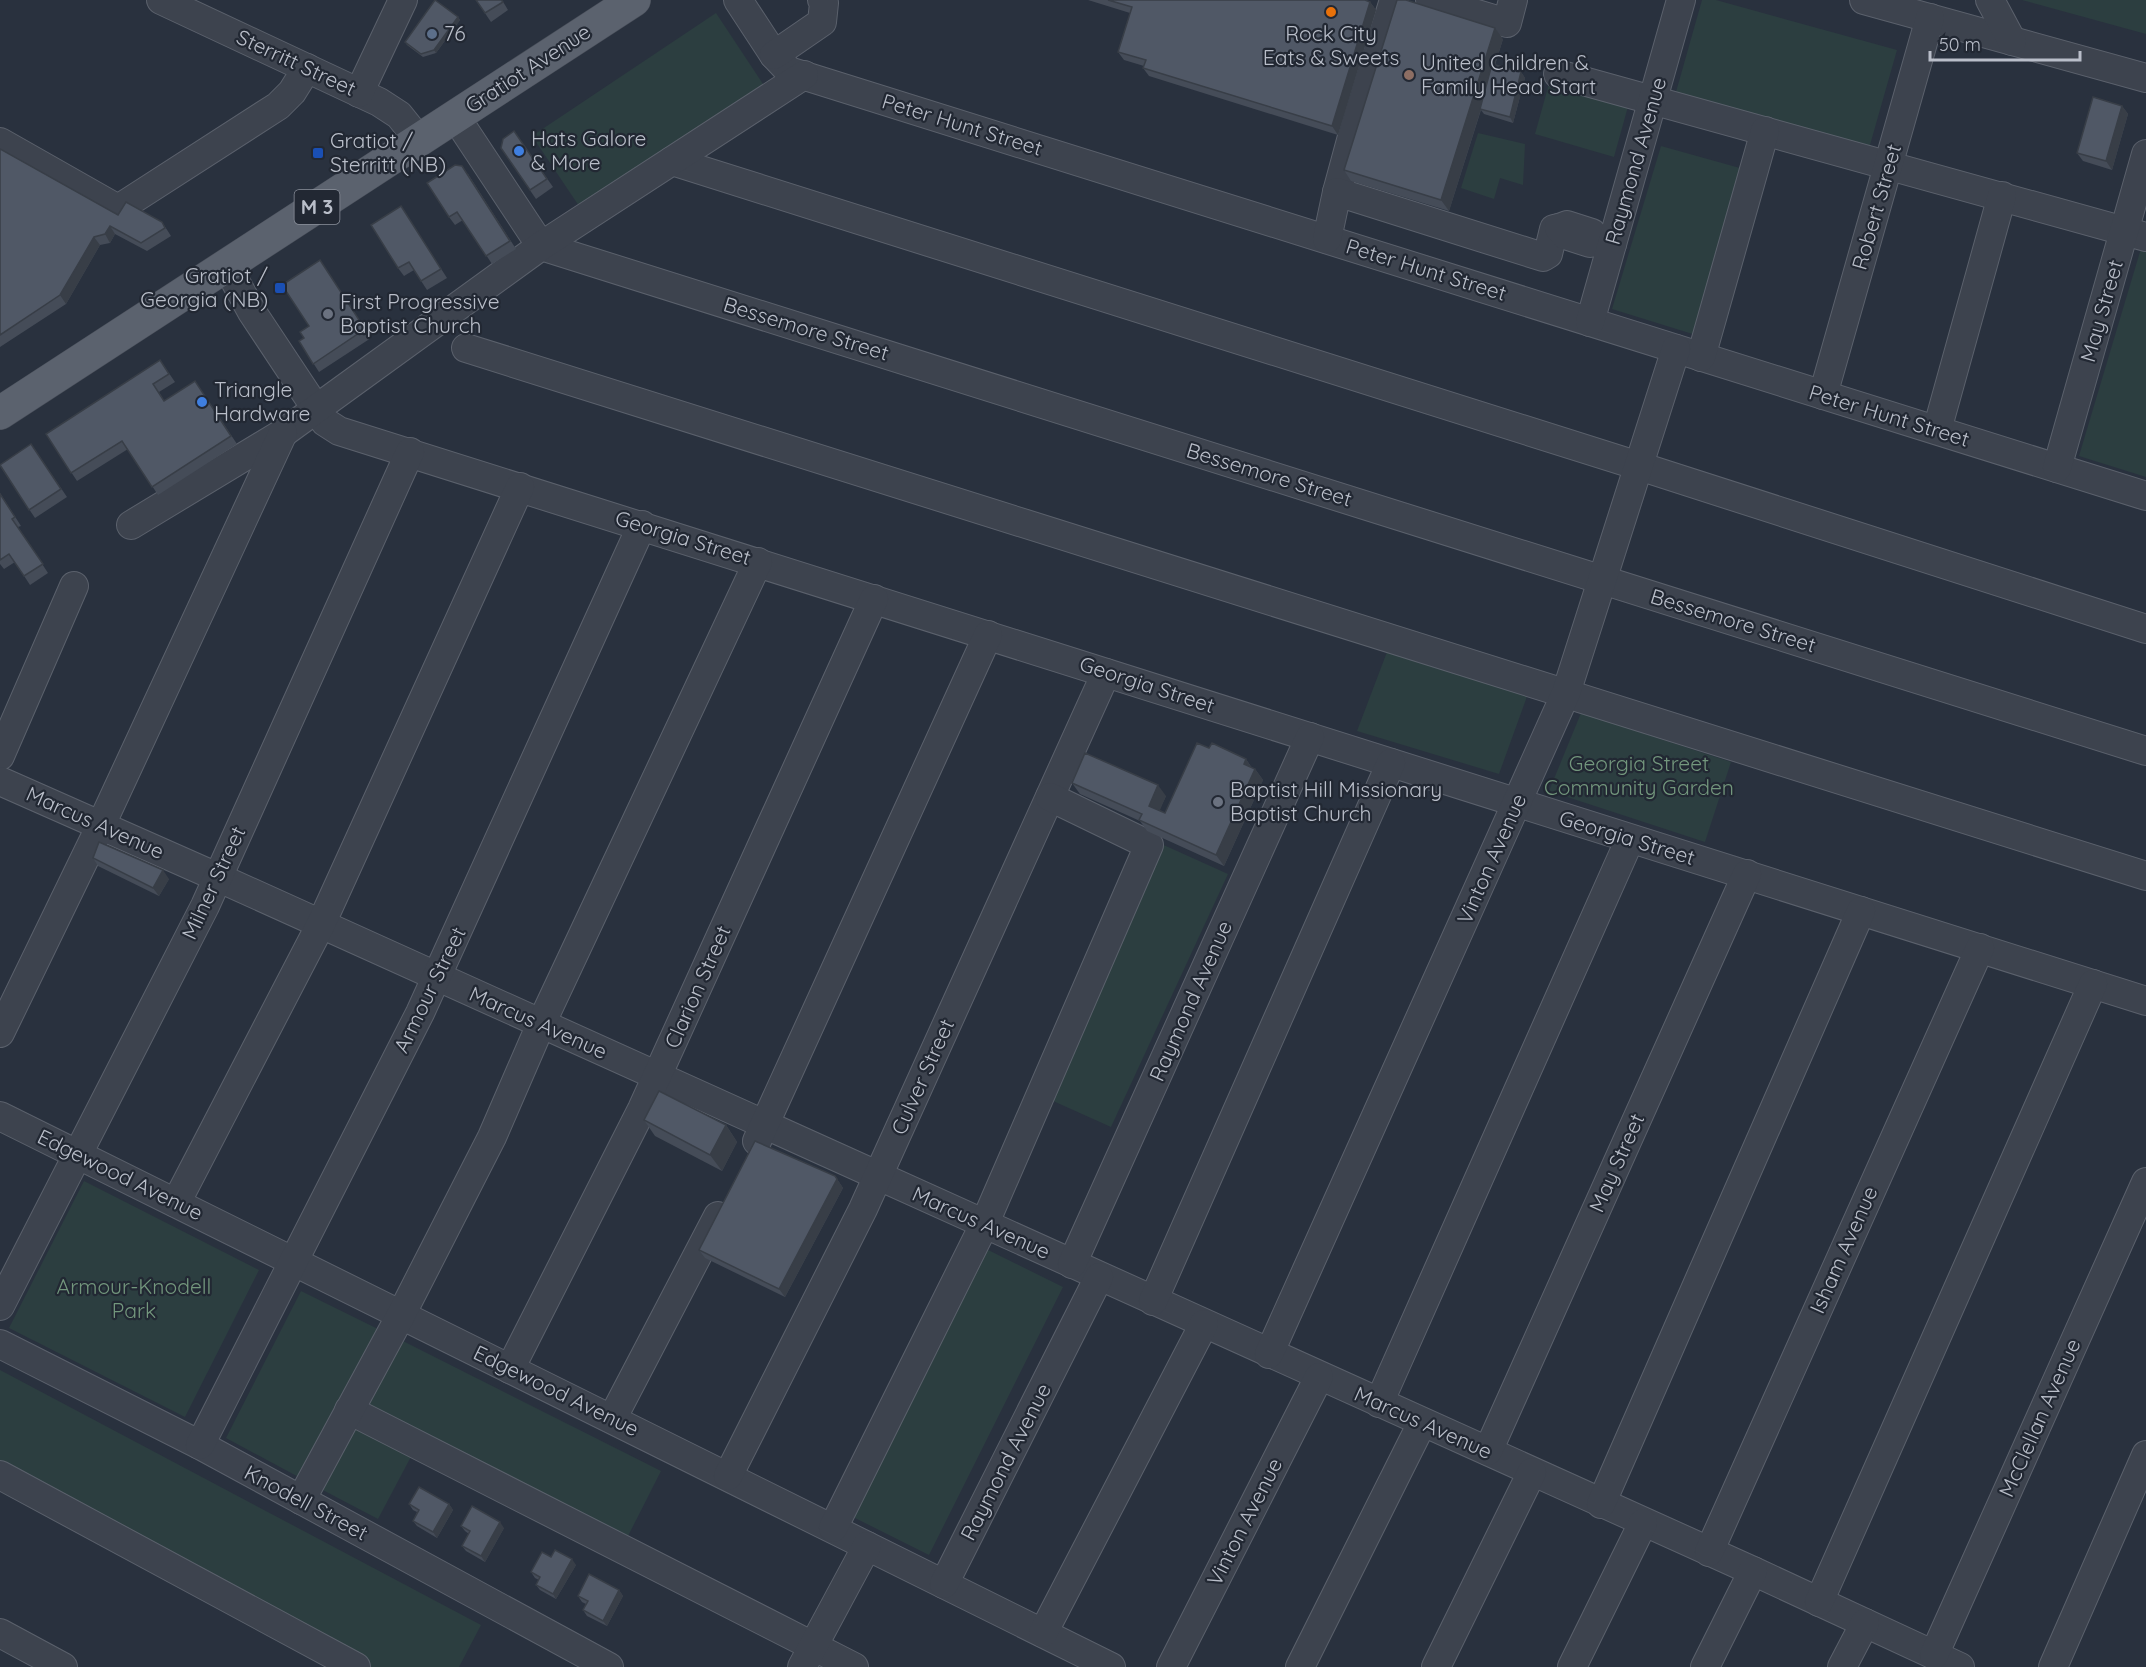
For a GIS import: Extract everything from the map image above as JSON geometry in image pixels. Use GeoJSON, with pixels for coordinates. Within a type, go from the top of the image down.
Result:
{"type":"FeatureCollection","features":[{"type":"Feature","properties":{"kind":"main road","name":"Gratiot Avenue"},"geometry":{"type":"LineString","coordinates":[[0,413],[634,0]]}},
{"type":"Feature","properties":{"kind":"street","name":"Sterritt Street"},"geometry":{"type":"LineString","coordinates":[[161,0],[360,93],[399,115],[419,140]]}},
{"type":"Feature","properties":{"kind":"street"},"geometry":{"type":"LineString","coordinates":[[360,93],[403,0]]}},
{"type":"Feature","properties":{"kind":"street","name":"Peter Hunt Street"},"geometry":{"type":"LineString","coordinates":[[738,0],[774,55],[789,71],[2146,496]]}},
{"type":"Feature","properties":{"kind":"street"},"geometry":{"type":"LineString","coordinates":[[774,55],[822,22],[824,3],[822,0]]}},
{"type":"Feature","properties":{"kind":"street"},"geometry":{"type":"LineString","coordinates":[[1327,239],[1356,122],[1394,0]]}},
{"type":"Feature","properties":{"kind":"street"},"geometry":{"type":"LineString","coordinates":[[1430,0],[1507,23],[1513,0]]}},
{"type":"Feature","properties":{"kind":"street","name":"Raymond Avenue"},"geometry":{"type":"LineString","coordinates":[[1590,322],[1604,241],[1653,100],[1681,0]]}},
{"type":"Feature","properties":{"kind":"street"},"geometry":{"type":"LineString","coordinates":[[1864,0],[2146,78]]}},
{"type":"Feature","properties":{"kind":"street"},"geometry":{"type":"LineString","coordinates":[[1990,0],[2012,41]]}},
{"type":"Feature","properties":{"kind":"street","name":"Robert Street"},"geometry":{"type":"LineString","coordinates":[[1823,395],[1930,18]]}},
{"type":"Feature","properties":{"kind":"street"},"geometry":{"type":"LineString","coordinates":[[0,142],[118,208],[278,106],[292,92],[307,68]]}},
{"type":"Feature","properties":{"kind":"street"},"geometry":{"type":"LineString","coordinates":[[1558,74],[2135,234]]}},
{"type":"Feature","properties":{"kind":"street"},"geometry":{"type":"LineString","coordinates":[[131,525],[283,433],[541,246],[804,75]]}},
{"type":"Feature","properties":{"kind":"street"},"geometry":{"type":"LineString","coordinates":[[455,116],[541,246]]}},
{"type":"Feature","properties":{"kind":"street","name":"Vinton Avenue"},"geometry":{"type":"LineString","coordinates":[[1269,1354],[1566,693],[1639,466],[1688,353],[1765,131]]}},
{"type":"Feature","properties":{"kind":"street","name":"May Street"},"geometry":{"type":"LineString","coordinates":[[2057,468],[2135,234],[2146,154]]}},
{"type":"Feature","properties":{"kind":"street"},"geometry":{"type":"LineString","coordinates":[[672,161],[1639,466],[2146,629]]}},
{"type":"Feature","properties":{"kind":"street"},"geometry":{"type":"LineString","coordinates":[[1337,192],[1543,256],[1548,254],[1554,230],[1567,225],[1592,233],[1604,241]]}},
{"type":"Feature","properties":{"kind":"street"},"geometry":{"type":"LineString","coordinates":[[1936,430],[2002,196]]}},
{"type":"Feature","properties":{"kind":"street","name":"Bessemore Street"},"geometry":{"type":"LineString","coordinates":[[541,246],[2146,751]]}},
{"type":"Feature","properties":{"kind":"street","name":"Georgia Street"},"geometry":{"type":"LineString","coordinates":[[227,266],[252,312],[316,410],[325,422],[339,431],[642,525],[1517,804],[2093,984],[2145,998]]}},
{"type":"Feature","properties":{"kind":"street"},"geometry":{"type":"LineString","coordinates":[[466,348],[2146,876]]}},
{"type":"Feature","properties":{"kind":"street"},"geometry":{"type":"LineString","coordinates":[[0,1033],[101,825],[283,433]]}},
{"type":"Feature","properties":{"kind":"street","name":"Milner Street"},"geometry":{"type":"LineString","coordinates":[[0,1306],[205,906],[410,452]]}},
{"type":"Feature","properties":{"kind":"street"},"geometry":{"type":"LineString","coordinates":[[176,1203],[321,924],[520,487]]}},
{"type":"Feature","properties":{"kind":"street","name":"Armour Street"},"geometry":{"type":"LineString","coordinates":[[200,1445],[437,977],[642,525]]}},
{"type":"Feature","properties":{"kind":"street"},"geometry":{"type":"LineString","coordinates":[[302,1500],[401,1315],[492,1137],[541,1024],[758,562]]}},
{"type":"Feature","properties":{"kind":"street"},"geometry":{"type":"LineString","coordinates":[[0,756],[74,586]]}},
{"type":"Feature","properties":{"kind":"street","name":"Clarion Street"},"geometry":{"type":"LineString","coordinates":[[510,1369],[657,1077],[874,599]]}},
{"type":"Feature","properties":{"kind":"street"},"geometry":{"type":"LineString","coordinates":[[612,1419],[765,1126],[988,635]]}},
{"type":"Feature","properties":{"kind":"street","name":"Culver Street"},"geometry":{"type":"LineString","coordinates":[[728,1476],[878,1176],[1106,673]]}},
{"type":"Feature","properties":{"kind":"street","name":"Raymond Avenue"},"geometry":{"type":"LineString","coordinates":[[1072,1264],[1310,737]]}},
{"type":"Feature","properties":{"kind":"street"},"geometry":{"type":"LineString","coordinates":[[1153,1301],[1391,763]]}},
{"type":"Feature","properties":{"kind":"street","name":"Marcus Avenue"},"geometry":{"type":"LineString","coordinates":[[0,781],[217,877],[1319,1377],[1488,1451],[1960,1667]]}},
{"type":"Feature","properties":{"kind":"street"},"geometry":{"type":"LineString","coordinates":[[833,1528],[984,1224],[1149,844],[1050,797]]}},
{"type":"Feature","properties":{"kind":"street"},"geometry":{"type":"LineString","coordinates":[[1379,1403],[1630,839]]}},
{"type":"Feature","properties":{"kind":"street","name":"May Street"},"geometry":{"type":"LineString","coordinates":[[1488,1451],[1747,874]]}},
{"type":"Feature","properties":{"kind":"street"},"geometry":{"type":"LineString","coordinates":[[1601,1504],[1861,912]]}},
{"type":"Feature","properties":{"kind":"street","name":"Isham Avenue"},"geometry":{"type":"LineString","coordinates":[[1709,1552],[1980,948]]}},
{"type":"Feature","properties":{"kind":"street"},"geometry":{"type":"LineString","coordinates":[[1819,1602],[2093,984]]}},
{"type":"Feature","properties":{"kind":"street","name":"Edgewood Avenue"},"geometry":{"type":"LineString","coordinates":[[0,1116],[1111,1667]]}},
{"type":"Feature","properties":{"kind":"street","name":"McClellan Avenue"},"geometry":{"type":"LineString","coordinates":[[1934,1655],[2146,1182]]}},
{"type":"Feature","properties":{"kind":"street","name":"Raymond Avenue"},"geometry":{"type":"LineString","coordinates":[[944,1584],[1099,1277]]}},
{"type":"Feature","properties":{"kind":"street"},"geometry":{"type":"LineString","coordinates":[[1043,1633],[1204,1324]]}},
{"type":"Feature","properties":{"kind":"street","name":"Knodell Street"},"geometry":{"type":"LineString","coordinates":[[0,1344],[200,1445],[609,1667]]}},
{"type":"Feature","properties":{"kind":"street","name":"Vinton Avenue"},"geometry":{"type":"LineString","coordinates":[[1172,1667],[1319,1377]]}},
{"type":"Feature","properties":{"kind":"street"},"geometry":{"type":"LineString","coordinates":[[349,1410],[807,1656],[854,1667]]}},
{"type":"Feature","properties":{"kind":"street"},"geometry":{"type":"LineString","coordinates":[[1300,1667],[1422,1423]]}},
{"type":"Feature","properties":{"kind":"street"},"geometry":{"type":"LineString","coordinates":[[2053,1667],[2146,1455]]}},
{"type":"Feature","properties":{"kind":"street"},"geometry":{"type":"LineString","coordinates":[[1436,1667],[1532,1472]]}},
{"type":"Feature","properties":{"kind":"street"},"geometry":{"type":"LineString","coordinates":[[0,1475],[356,1667]]}},
{"type":"Feature","properties":{"kind":"street"},"geometry":{"type":"LineString","coordinates":[[1572,1667],[1643,1523]]}},
{"type":"Feature","properties":{"kind":"street"},"geometry":{"type":"LineString","coordinates":[[807,1656],[867,1546]]}},
{"type":"Feature","properties":{"kind":"street"},"geometry":{"type":"LineString","coordinates":[[1705,1667],[1753,1571]]}},
{"type":"Feature","properties":{"kind":"street"},"geometry":{"type":"LineString","coordinates":[[1842,1667],[1865,1623]]}},
{"type":"Feature","properties":{"kind":"street"},"geometry":{"type":"LineString","coordinates":[[0,1633],[63,1667]]}},
{"type":"Feature","properties":{"kind":"green space"},"geometry":{"type":"Polygon","coordinates":[[[1702,0],[1716,0],[1897,50],[1868,152],[1674,99],[1702,0]]]}},
{"type":"Feature","properties":{"kind":"green space"},"geometry":{"type":"Polygon","coordinates":[[[2022,0],[2146,0],[2146,34],[2022,0]]]}},
{"type":"Feature","properties":{"kind":"green space"},"geometry":{"type":"Polygon","coordinates":[[[716,13],[763,84],[579,206],[532,136],[716,13]]]}},
{"type":"Feature","properties":{"kind":"green space"},"geometry":{"type":"Polygon","coordinates":[[[1550,80],[1629,103],[1614,157],[1535,134],[1550,80]]]}},
{"type":"Feature","properties":{"kind":"green space"},"geometry":{"type":"Polygon","coordinates":[[[1478,133],[1525,144],[1523,185],[1500,178],[1494,199],[1461,188],[1478,133]]]}},
{"type":"Feature","properties":{"kind":"green space"},"geometry":{"type":"Polygon","coordinates":[[[1661,146],[1747,170],[1699,336],[1612,309],[1661,146]]]}},
{"type":"Feature","properties":{"kind":"green space"},"geometry":{"type":"Polygon","coordinates":[[[2142,245],[2146,246],[2146,477],[2079,456],[2142,245]]]}},
{"type":"Feature","properties":{"kind":"green space","name":"Georgia Street Community Garden"},"geometry":{"type":"Polygon","coordinates":[[[1390,644],[1529,691],[1499,774],[1357,731],[1390,644]]]}},
{"type":"Feature","properties":{"kind":"green space","name":"Georgia Street Community Garden"},"geometry":{"type":"Polygon","coordinates":[[[1581,713],[1731,762],[1705,842],[1549,791],[1581,713]]]}},
{"type":"Feature","properties":{"kind":"green space"},"geometry":{"type":"Polygon","coordinates":[[[1157,842],[1228,874],[1111,1127],[1042,1096],[1157,842]]]}},
{"type":"Feature","properties":{"kind":"green space","name":"Armour-Knodell Park"},"geometry":{"type":"Polygon","coordinates":[[[84,1181],[259,1270],[185,1417],[9,1328],[84,1181]]]}},
{"type":"Feature","properties":{"kind":"green space"},"geometry":{"type":"Polygon","coordinates":[[[980,1246],[1063,1287],[929,1555],[847,1514],[980,1246]]]}},
{"type":"Feature","properties":{"kind":"green space"},"geometry":{"type":"Polygon","coordinates":[[[301,1291],[382,1331],[306,1481],[226,1438],[301,1291]]]}},
{"type":"Feature","properties":{"kind":"green space"},"geometry":{"type":"Polygon","coordinates":[[[395,1337],[661,1471],[625,1542],[360,1408],[395,1337]]]}},
{"type":"Feature","properties":{"kind":"green space"},"geometry":{"type":"Polygon","coordinates":[[[0,1370],[481,1625],[459,1667],[369,1667],[0,1467],[0,1370]]]}},
{"type":"Feature","properties":{"kind":"green space"},"geometry":{"type":"Polygon","coordinates":[[[353,1419],[414,1451],[378,1519],[317,1487],[353,1419]]]}},
{"type":"Feature","properties":{"kind":"building"},"geometry":{"type":"Polygon","coordinates":[[[435,0],[458,17],[434,50],[421,54],[405,42],[435,0]]]}},
{"type":"Feature","properties":{"kind":"building"},"geometry":{"type":"Polygon","coordinates":[[[476,0],[501,0],[503,2],[485,13],[476,0]]]}},
{"type":"Feature","properties":{"kind":"building"},"geometry":{"type":"Polygon","coordinates":[[[1108,0],[1365,0],[1370,2],[1332,126],[1143,68],[1146,60],[1118,52],[1132,7],[1108,0]]]}},
{"type":"Feature","properties":{"kind":"building"},"geometry":{"type":"Polygon","coordinates":[[[1397,0],[1406,0],[1495,28],[1441,200],[1344,170],[1397,0]]]}},
{"type":"Feature","properties":{"kind":"building"},"geometry":{"type":"Polygon","coordinates":[[[1492,64],[1521,72],[1510,117],[1480,109],[1492,64]]]}},
{"type":"Feature","properties":{"kind":"building"},"geometry":{"type":"Polygon","coordinates":[[[2093,97],[2122,106],[2106,161],[2077,153],[2093,97]]]}},
{"type":"Feature","properties":{"kind":"building"},"geometry":{"type":"Polygon","coordinates":[[[514,131],[547,179],[530,190],[501,148],[503,139],[514,131]]]}},
{"type":"Feature","properties":{"kind":"building"},"geometry":{"type":"Polygon","coordinates":[[[0,149],[118,215],[126,202],[162,222],[165,228],[141,243],[110,226],[105,234],[94,237],[60,295],[0,335],[0,149]]]}},
{"type":"Feature","properties":{"kind":"building"},"geometry":{"type":"Polygon","coordinates":[[[455,165],[462,166],[510,241],[486,256],[457,212],[449,217],[427,183],[455,165]]]}},
{"type":"Feature","properties":{"kind":"building"},"geometry":{"type":"Polygon","coordinates":[[[401,206],[441,269],[421,281],[409,262],[398,268],[371,225],[401,206]]]}},
{"type":"Feature","properties":{"kind":"building","name":"First Progressive Baptist Church"},"geometry":{"type":"Polygon","coordinates":[[[320,260],[365,329],[313,364],[299,341],[304,338],[300,332],[309,326],[282,285],[320,260]]]}},
{"type":"Feature","properties":{"kind":"building"},"geometry":{"type":"Polygon","coordinates":[[[160,360],[169,374],[153,384],[164,401],[195,381],[231,436],[152,487],[122,441],[71,473],[46,434],[160,360]]]}},
{"type":"Feature","properties":{"kind":"building"},"geometry":{"type":"Polygon","coordinates":[[[31,444],[61,489],[29,510],[0,465],[31,444]]]}},
{"type":"Feature","properties":{"kind":"building"},"geometry":{"type":"Polygon","coordinates":[[[0,494],[15,517],[12,519],[43,564],[24,576],[9,554],[0,560],[0,494]]]}},
{"type":"Feature","properties":{"kind":"building"},"geometry":{"type":"Polygon","coordinates":[[[1197,743],[1209,748],[1212,743],[1246,759],[1244,764],[1255,769],[1216,855],[1139,820],[1142,814],[1072,783],[1085,753],[1158,785],[1149,806],[1165,813],[1197,743]]]}},
{"type":"Feature","properties":{"kind":"building"},"geometry":{"type":"Polygon","coordinates":[[[99,842],[163,870],[153,888],[93,858],[99,842]]]}},
{"type":"Feature","properties":{"kind":"building"},"geometry":{"type":"Polygon","coordinates":[[[659,1091],[726,1125],[710,1155],[644,1120],[659,1091]]]}},
{"type":"Feature","properties":{"kind":"building"},"geometry":{"type":"Polygon","coordinates":[[[755,1141],[835,1176],[837,1179],[779,1289],[699,1250],[755,1141]]]}},
{"type":"Feature","properties":{"kind":"building"},"geometry":{"type":"Polygon","coordinates":[[[419,1487],[449,1504],[433,1532],[413,1521],[419,1510],[409,1504],[419,1487]]]}},
{"type":"Feature","properties":{"kind":"building"},"geometry":{"type":"Polygon","coordinates":[[[472,1506],[500,1522],[481,1556],[462,1546],[470,1531],[461,1526],[472,1506]]]}},
{"type":"Feature","properties":{"kind":"building"},"geometry":{"type":"Polygon","coordinates":[[[555,1550],[572,1559],[553,1594],[536,1585],[540,1577],[531,1572],[542,1552],[551,1557],[555,1550]]]}},
{"type":"Feature","properties":{"kind":"building"},"geometry":{"type":"Polygon","coordinates":[[[589,1574],[619,1590],[603,1621],[583,1610],[588,1601],[578,1596],[589,1574]]]}},
{"type":"Feature","properties":{"kind":"place","name":"Rock City Eats & Sweets"},"geometry":{"type":"Point","coordinates":[1331,12]}},
{"type":"Feature","properties":{"kind":"place","name":"76"},"geometry":{"type":"Point","coordinates":[432,34]}},
{"type":"Feature","properties":{"kind":"place","name":"United Children & Family Head Start"},"geometry":{"type":"Point","coordinates":[1409,75]}},
{"type":"Feature","properties":{"kind":"place","name":"Hats Galore & More"},"geometry":{"type":"Point","coordinates":[519,151]}},
{"type":"Feature","properties":{"kind":"place","name":"Gratiot / Sterritt (NB)"},"geometry":{"type":"Point","coordinates":[318,153]}},
{"type":"Feature","properties":{"kind":"place","name":"Gratiot / Georgia (NB)"},"geometry":{"type":"Point","coordinates":[280,288]}},
{"type":"Feature","properties":{"kind":"place","name":"First Progressive Baptist Church"},"geometry":{"type":"Point","coordinates":[328,314]}},
{"type":"Feature","properties":{"kind":"place","name":"Triangle Hardware"},"geometry":{"type":"Point","coordinates":[202,402]}},
{"type":"Feature","properties":{"kind":"place","name":"Baptist Hill Missionary Baptist Church"},"geometry":{"type":"Point","coordinates":[1218,802]}}]}
